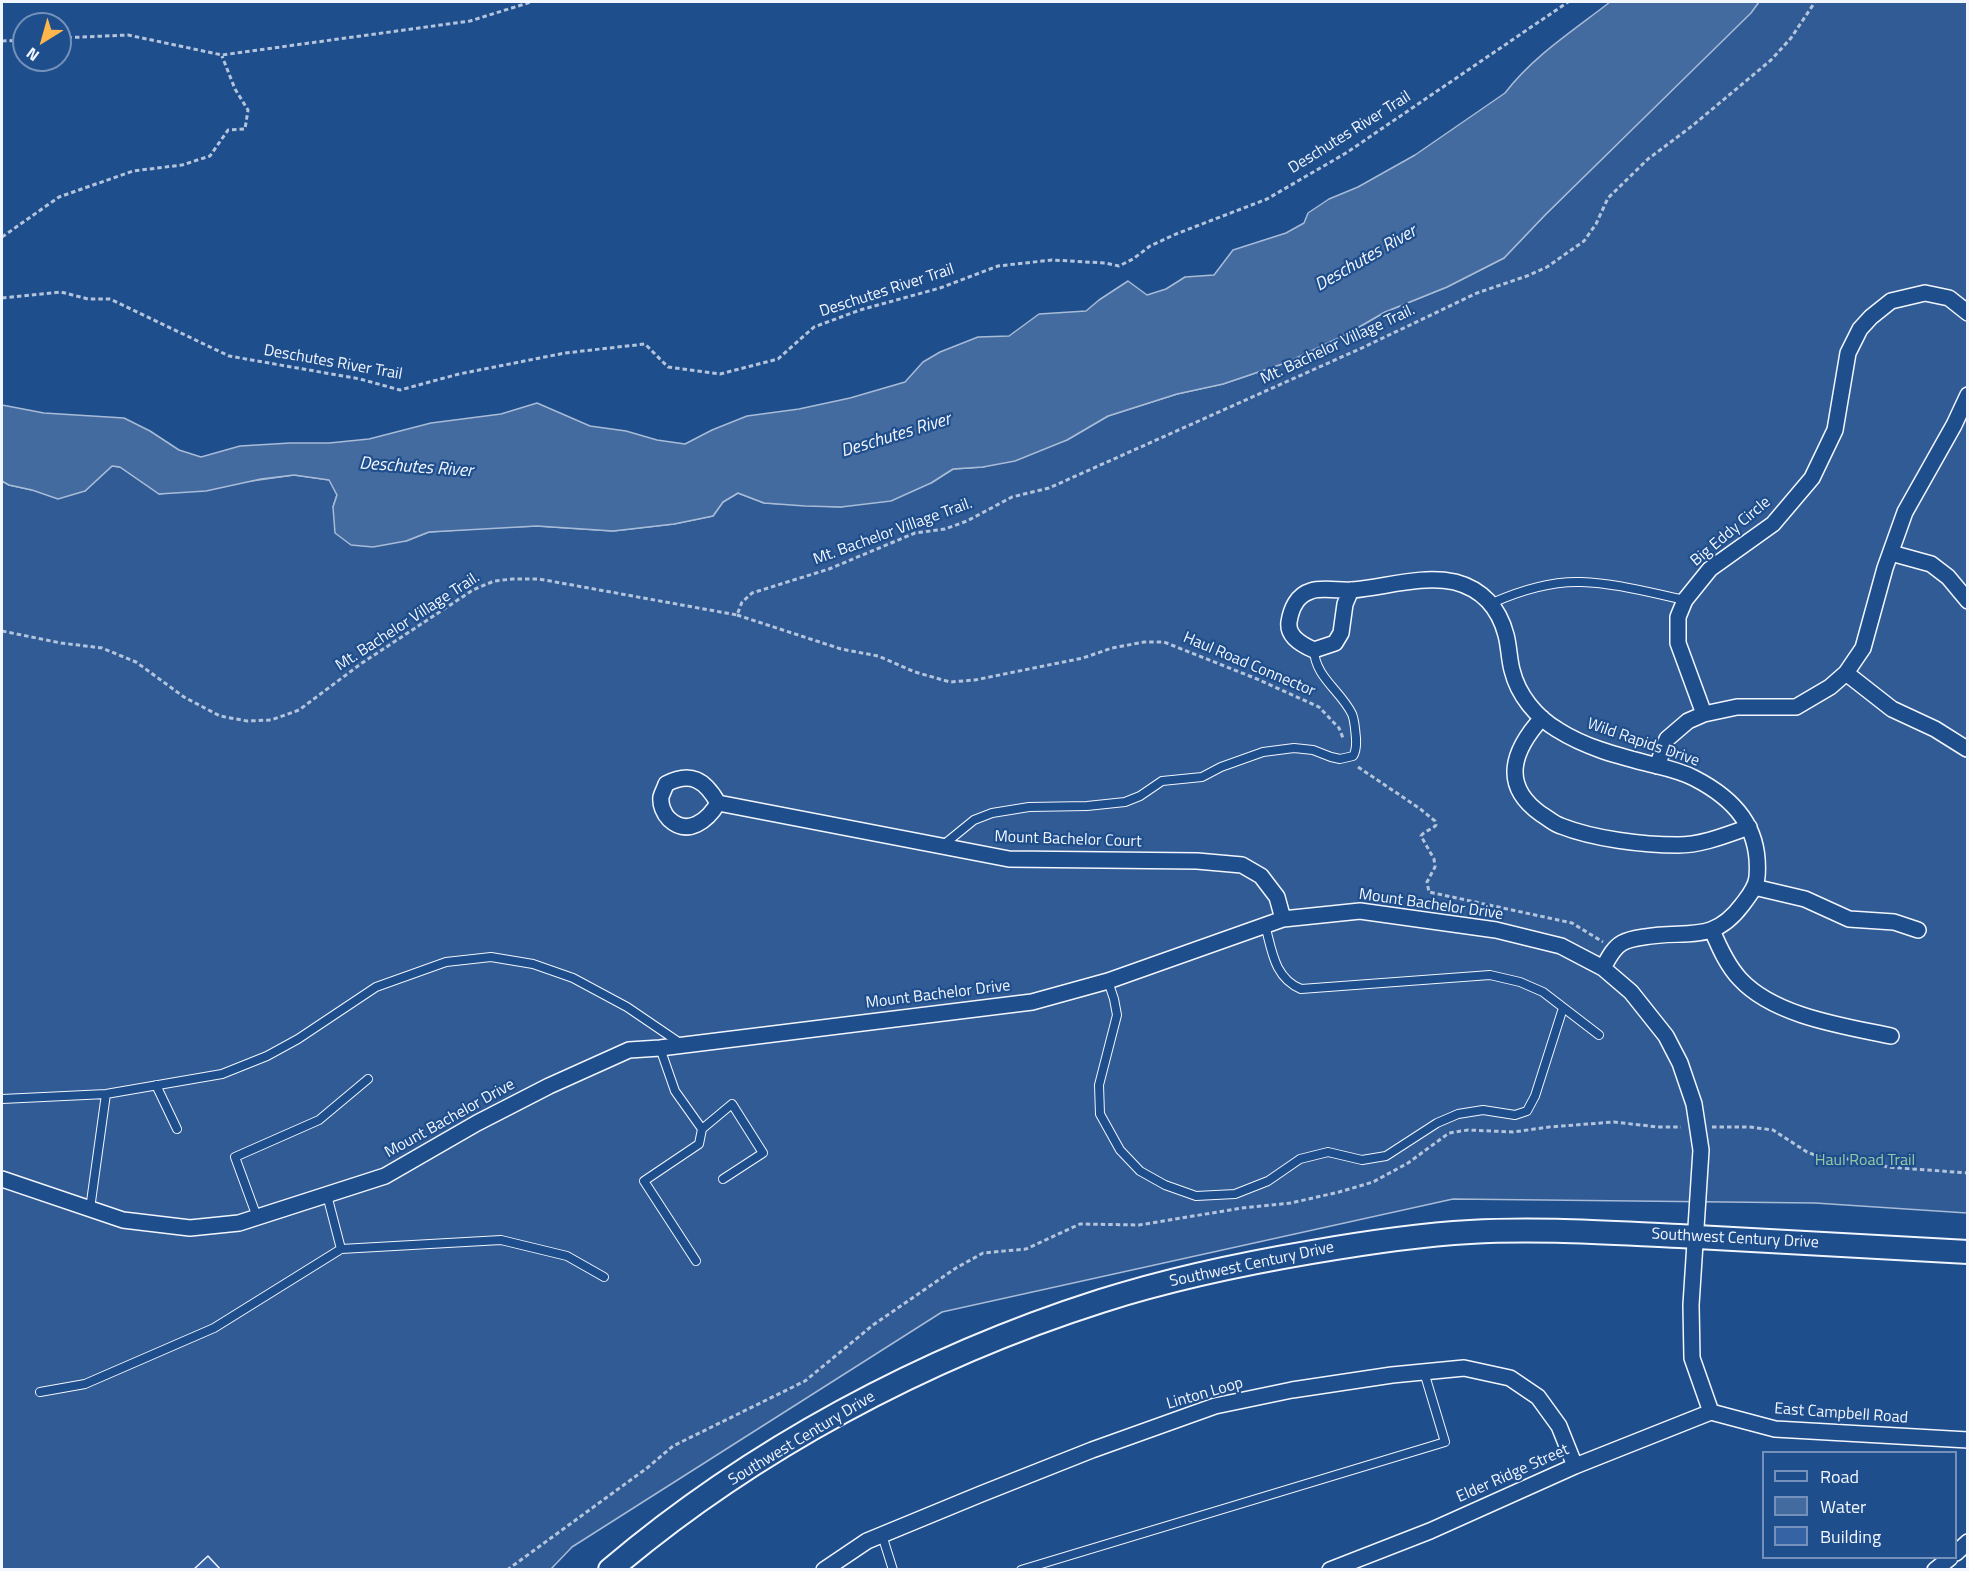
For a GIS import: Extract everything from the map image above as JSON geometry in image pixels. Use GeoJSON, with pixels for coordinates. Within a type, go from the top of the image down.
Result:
{"type":"FeatureCollection","features":[{"type":"Feature","properties":{"kind":"main road","name":"Southwest Century Drive"},"geometry":{"type":"LineString","coordinates":[[610,1569],[682,1512],[756,1463],[832,1418],[922,1370],[1102,1300],[1263,1260],[1366,1243],[1470,1232],[1586,1232],[1968,1252]]}},
{"type":"Feature","properties":{"kind":"street","name":"Big Eddy Circle"},"geometry":{"type":"LineString","coordinates":[[1704,714],[1678,643],[1678,617],[1685,600],[1710,569],[1773,524],[1812,478],[1835,430],[1848,353],[1860,330],[1870,317],[1891,302],[1925,293],[1949,298],[1968,313]]}},
{"type":"Feature","properties":{"kind":"street"},"geometry":{"type":"LineString","coordinates":[[1657,766],[1668,739],[1688,722],[1704,714],[1737,707],[1796,707],[1830,687],[1846,673],[1863,648],[1905,512],[1961,427],[1968,395]]}},
{"type":"Feature","properties":{"kind":"street"},"geometry":{"type":"LineString","coordinates":[[1891,553],[1931,564],[1948,577],[1968,601]]}},
{"type":"Feature","properties":{"kind":"street"},"geometry":{"type":"LineString","coordinates":[[1351,590],[1345,604],[1341,633],[1335,643],[1314,650],[1302,646],[1293,638],[1288,627],[1290,615],[1296,601],[1311,591],[1351,590],[1423,580],[1454,582],[1472,589],[1492,603]]}},
{"type":"Feature","properties":{"kind":"street","name":"Wild Rapids Drive"},"geometry":{"type":"LineString","coordinates":[[1492,603],[1506,634],[1512,672],[1523,698],[1556,729],[1585,744],[1615,755],[1693,777],[1742,814],[1753,836],[1757,879],[1754,887]]}},
{"type":"Feature","properties":{"kind":"street"},"geometry":{"type":"LineString","coordinates":[[1846,673],[1892,710],[1935,729],[1967,749]]}},
{"type":"Feature","properties":{"kind":"street"},"geometry":{"type":"LineString","coordinates":[[1542,718],[1518,749],[1515,773],[1518,790],[1529,805],[1558,826],[1598,838],[1679,845],[1715,839],[1749,827]]}},
{"type":"Feature","properties":{"kind":"street","name":"Mount Bachelor Court"},"geometry":{"type":"LineString","coordinates":[[718,803],[1009,859],[1197,861],[1242,865],[1262,876],[1277,897],[1283,919]]}},
{"type":"Feature","properties":{"kind":"street"},"geometry":{"type":"LineString","coordinates":[[1604,968],[1613,951],[1621,943],[1631,939],[1694,934],[1724,925],[1739,909],[1754,887],[1805,899],[1849,919],[1894,922],[1918,930]]}},
{"type":"Feature","properties":{"kind":"street","name":"Mount Bachelor Drive"},"geometry":{"type":"LineString","coordinates":[[2,1179],[123,1220],[190,1228],[239,1223],[385,1176],[477,1123],[549,1086],[629,1050],[1032,1002],[1108,981],[1283,919],[1360,911],[1496,930],[1561,946],[1604,968],[1631,992],[1666,1036],[1680,1063],[1694,1104],[1701,1150],[1695,1237]]}},
{"type":"Feature","properties":{"kind":"street"},"geometry":{"type":"LineString","coordinates":[[1712,930],[1722,953],[1740,979],[1766,999],[1797,1014],[1840,1026],[1891,1036]]}},
{"type":"Feature","properties":{"kind":"street"},"geometry":{"type":"LineString","coordinates":[[1695,1237],[1691,1305],[1692,1359],[1711,1412]]}},
{"type":"Feature","properties":{"kind":"street","name":"Linton Loop"},"geometry":{"type":"LineString","coordinates":[[824,1569],[867,1541],[1092,1450],[1215,1406],[1292,1390],[1464,1368],[1510,1378],[1538,1397],[1559,1426],[1575,1466]]}},
{"type":"Feature","properties":{"kind":"street","name":"East Campbell Road"},"geometry":{"type":"LineString","coordinates":[[1711,1412],[1775,1429],[1968,1440]]}},
{"type":"Feature","properties":{"kind":"street","name":"Elder Ridge Street"},"geometry":{"type":"LineString","coordinates":[[1330,1569],[1430,1532],[1575,1466],[1711,1412]]}},
{"type":"Feature","properties":{"kind":"street"},"geometry":{"type":"LineString","coordinates":[[1935,1569],[1948,1559]]}},
{"type":"Feature","properties":{"kind":"lane"},"geometry":{"type":"LineString","coordinates":[[1492,603],[1520,591],[1580,582],[1685,600]]}},
{"type":"Feature","properties":{"kind":"lane"},"geometry":{"type":"LineString","coordinates":[[941,847],[974,820],[992,813],[1029,807],[1087,806],[1125,802],[1140,796],[1162,781],[1202,777],[1221,767],[1263,752],[1294,748],[1313,750],[1331,757],[1349,758],[1356,753],[1352,715],[1319,671],[1314,661],[1314,650]]}},
{"type":"Feature","properties":{"kind":"lane"},"geometry":{"type":"LineString","coordinates":[[1265,925],[1275,964],[1282,977],[1290,985],[1301,989],[1490,975],[1520,982],[1543,992],[1599,1035]]}},
{"type":"Feature","properties":{"kind":"lane"},"geometry":{"type":"LineString","coordinates":[[2,1099],[106,1094],[222,1074],[288,1045],[376,987],[446,962],[491,957],[533,964],[573,978],[627,1007],[681,1044]]}},
{"type":"Feature","properties":{"kind":"lane"},"geometry":{"type":"LineString","coordinates":[[1108,981],[1116,1015],[1099,1085],[1100,1114],[1120,1150],[1140,1171],[1165,1185],[1196,1196],[1235,1194],[1268,1181],[1300,1159],[1328,1152],[1362,1160],[1386,1156],[1437,1123],[1458,1114],[1483,1110],[1515,1115],[1527,1111],[1535,1095],[1563,1008]]}},
{"type":"Feature","properties":{"kind":"lane"},"geometry":{"type":"LineString","coordinates":[[660,1048],[675,1091],[702,1129]]}},
{"type":"Feature","properties":{"kind":"lane"},"geometry":{"type":"LineString","coordinates":[[257,1217],[235,1157],[319,1120],[368,1079]]}},
{"type":"Feature","properties":{"kind":"lane"},"geometry":{"type":"LineString","coordinates":[[156,1085],[177,1129]]}},
{"type":"Feature","properties":{"kind":"lane"},"geometry":{"type":"LineString","coordinates":[[90,1209],[106,1094]]}},
{"type":"Feature","properties":{"kind":"lane"},"geometry":{"type":"LineString","coordinates":[[696,1261],[644,1181],[699,1144],[702,1129],[732,1104],[763,1153],[723,1179]]}},
{"type":"Feature","properties":{"kind":"lane"},"geometry":{"type":"LineString","coordinates":[[327,1195],[342,1249]]}},
{"type":"Feature","properties":{"kind":"lane"},"geometry":{"type":"LineString","coordinates":[[40,1392],[85,1384],[214,1328],[342,1249],[501,1240],[567,1256],[604,1276]]}},
{"type":"Feature","properties":{"kind":"lane"},"geometry":{"type":"LineString","coordinates":[[1021,1569],[1445,1442],[1424,1372]]}},
{"type":"Feature","properties":{"kind":"lane"},"geometry":{"type":"LineString","coordinates":[[882,1535],[893,1569]]}},
{"type":"Feature","properties":{"kind":"path"},"geometry":{"type":"LineString","coordinates":[[72,37],[128,35],[222,55],[470,21],[531,2]]}},
{"type":"Feature","properties":{"kind":"path","name":"Deschutes River Trail"},"geometry":{"type":"LineString","coordinates":[[2,298],[61,292],[88,298],[110,299],[228,356],[360,379],[400,390],[459,374],[565,353],[645,344],[668,367],[720,374],[778,358],[814,327],[860,310],[940,288],[998,266],[1052,260],[1119,266],[1150,246],[1176,234],[1267,199],[1346,153],[1568,2]]}},
{"type":"Feature","properties":{"kind":"path","name":"Mt. Bachelor Village Trail."},"geometry":{"type":"LineString","coordinates":[[2,631],[61,643],[102,648],[136,662],[200,707],[220,716],[247,721],[271,720],[299,710],[362,663],[473,590],[494,581],[539,579],[737,615],[742,602],[752,593],[829,569],[915,533],[945,529],[967,521],[1012,497],[1049,488],[1353,352],[1477,293],[1547,267],[1584,241],[1596,224],[1608,198],[1648,159],[1692,126],[1771,60],[1791,38],[1815,2]]}},
{"type":"Feature","properties":{"kind":"path"},"geometry":{"type":"LineString","coordinates":[[2,237],[59,197],[133,171],[182,165],[210,156],[228,130],[245,129],[248,111],[235,89],[222,55]]}},
{"type":"Feature","properties":{"kind":"path","name":"Haul Road Connector"},"geometry":{"type":"LineString","coordinates":[[737,615],[841,650],[878,656],[915,672],[950,682],[975,680],[1083,658],[1112,648],[1143,642],[1164,642],[1257,679],[1319,708],[1339,728],[1349,758]]}},
{"type":"Feature","properties":{"kind":"path"},"geometry":{"type":"LineString","coordinates":[[1349,758],[1363,771],[1435,821],[1436,825],[1421,836],[1434,859],[1435,867],[1427,882],[1429,892],[1572,923],[1613,951]]}},
{"type":"Feature","properties":{"kind":"shaded area"},"geometry":{"type":"Polygon","coordinates":[[[1759,2],[1967,2],[1967,1213],[1815,1203],[1453,1199],[942,1312],[572,1547],[551,1569],[2,1569],[2,481],[9,485],[32,490],[85,491],[112,466],[120,467],[159,494],[294,475],[330,480],[337,495],[333,507],[406,541],[429,532],[487,528],[537,526],[613,531],[674,524],[713,516],[723,502],[738,493],[764,503],[841,507],[931,483],[953,469],[983,467],[1067,440],[1108,416],[1177,394],[1223,384],[1288,362],[1347,334],[1385,312],[1447,287],[1504,258],[1759,2]]]}},
{"type":"Feature","properties":{"kind":"water","name":"Deschutes River"},"geometry":{"type":"Polygon","coordinates":[[[1610,2],[1759,2],[1751,13],[1504,258],[1447,287],[1385,312],[1347,334],[1288,362],[1223,384],[1177,394],[1108,416],[1067,440],[1015,461],[983,467],[953,469],[931,483],[891,501],[841,507],[805,506],[764,503],[738,493],[723,502],[713,516],[674,524],[613,531],[537,526],[429,532],[406,541],[373,547],[351,545],[335,533],[333,507],[337,495],[329,480],[294,475],[261,479],[206,491],[159,494],[120,467],[112,466],[85,491],[58,499],[2,481],[2,405],[44,413],[124,418],[150,431],[179,450],[201,457],[240,446],[329,443],[369,439],[431,423],[501,414],[537,403],[590,426],[685,444],[747,416],[799,409],[850,398],[905,382],[923,362],[940,352],[978,337],[1009,336],[1039,314],[1086,311],[1128,281],[1147,295],[1166,289],[1185,277],[1214,275],[1233,250],[1286,233],[1304,223],[1308,213],[1329,199],[1358,187],[1415,155],[1505,93],[1541,55],[1610,2]]]}},
{"type":"Feature","properties":{"kind":"building"},"geometry":{"type":"Polygon","coordinates":[[[208,1556],[221,1570],[193,1570],[208,1556]]]}},
{"type":"Feature","properties":{"kind":"park label","name":"Haul Road Trail"},"geometry":{"type":"Point","coordinates":[1865,1161]}}]}
